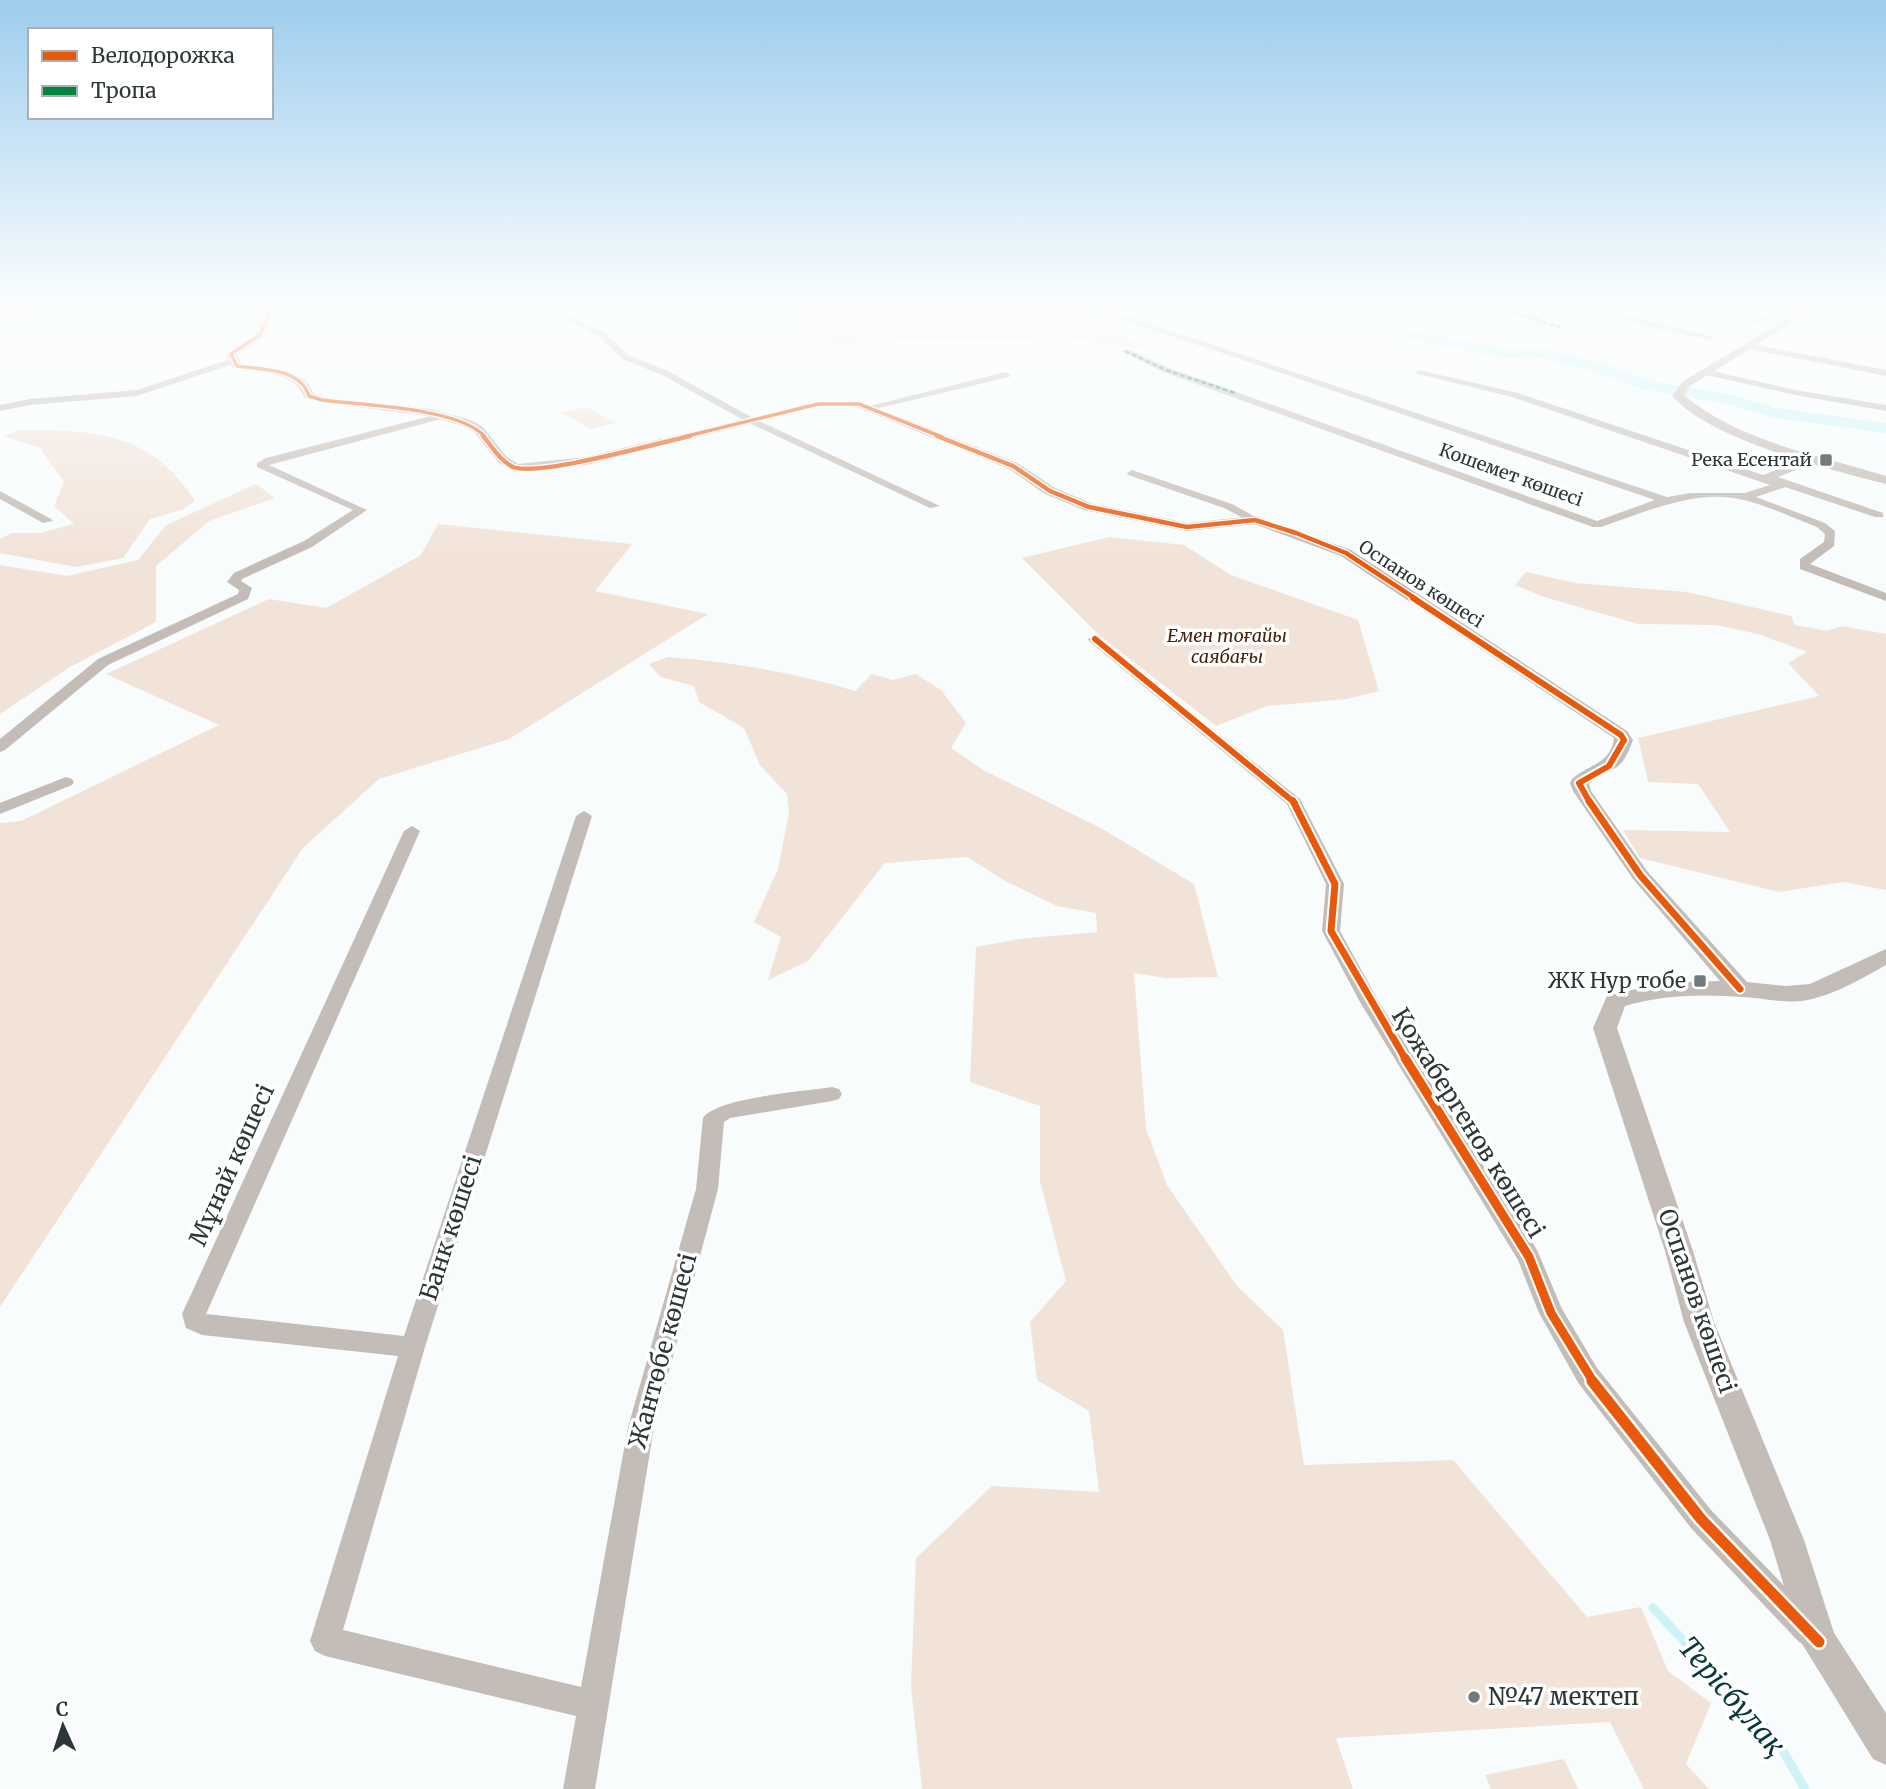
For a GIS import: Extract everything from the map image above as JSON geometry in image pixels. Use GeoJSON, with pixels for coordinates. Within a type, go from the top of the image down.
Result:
{"type":"FeatureCollection","features":[{"type":"Feature","properties":{"kind":"street"},"geometry":{"type":"LineString","coordinates":[[0,408],[30,401],[92,399],[142,391]]}},
{"type":"Feature","properties":{"kind":"street","name":"Оспанов көшесі"},"geometry":{"type":"LineString","coordinates":[[308,391],[309,396],[322,400],[392,407],[467,423],[478,429],[503,460],[515,468],[586,461],[825,403],[859,404],[1013,466],[1050,491],[1089,507],[1187,527],[1255,520],[1346,553],[1621,735],[1624,740],[1617,760],[1603,771],[1582,779],[1579,783],[1582,791],[1640,875],[1740,989]]}},
{"type":"Feature","properties":{"kind":"street"},"geometry":{"type":"LineString","coordinates":[[698,391],[750,420],[934,506]]}},
{"type":"Feature","properties":{"kind":"street"},"geometry":{"type":"LineString","coordinates":[[872,407],[937,391]]}},
{"type":"Feature","properties":{"kind":"street","name":"Кошемет көшесі"},"geometry":{"type":"LineString","coordinates":[[1230,391],[1597,525],[1667,500],[1691,496],[1738,495],[1745,498],[1781,485],[1765,478]]}},
{"type":"Feature","properties":{"kind":"street"},"geometry":{"type":"LineString","coordinates":[[1344,391],[1667,500]]}},
{"type":"Feature","properties":{"kind":"street"},"geometry":{"type":"LineString","coordinates":[[1500,391],[1879,514]]}},
{"type":"Feature","properties":{"kind":"street"},"geometry":{"type":"LineString","coordinates":[[1681,391],[1678,396],[1685,404],[1717,424],[1886,480]]}},
{"type":"Feature","properties":{"kind":"street"},"geometry":{"type":"LineString","coordinates":[[1783,391],[1863,407],[1886,408]]}},
{"type":"Feature","properties":{"kind":"street"},"geometry":{"type":"LineString","coordinates":[[0,747],[103,662],[244,596],[246,588],[233,582],[238,576],[308,544],[361,510],[261,465],[270,460],[442,416]]}},
{"type":"Feature","properties":{"kind":"street"},"geometry":{"type":"LineString","coordinates":[[1765,478],[1817,458]]}},
{"type":"Feature","properties":{"kind":"street"},"geometry":{"type":"LineString","coordinates":[[1132,472],[1228,506],[1255,520]]}},
{"type":"Feature","properties":{"kind":"street"},"geometry":{"type":"LineString","coordinates":[[0,494],[47,521]]}},
{"type":"Feature","properties":{"kind":"street"},"geometry":{"type":"LineString","coordinates":[[1745,498],[1821,525],[1831,533],[1830,543],[1804,562],[1804,566],[1886,597]]}},
{"type":"Feature","properties":{"kind":"street","name":"Қожабергенов көшесі"},"geometry":{"type":"LineString","coordinates":[[1096,639],[1294,802],[1335,884],[1331,931],[1370,1002],[1530,1258],[1550,1313],[1588,1376],[1700,1519],[1819,1642]]}},
{"type":"Feature","properties":{"kind":"street"},"geometry":{"type":"LineString","coordinates":[[0,809],[66,782]]}},
{"type":"Feature","properties":{"kind":"street","name":"Банк көшесі"},"geometry":{"type":"LineString","coordinates":[[584,816],[413,1347],[325,1641],[592,1705]]}},
{"type":"Feature","properties":{"kind":"street","name":"Мұнай көшесі"},"geometry":{"type":"LineString","coordinates":[[412,831],[194,1314],[195,1321],[202,1325],[413,1347]]}},
{"type":"Feature","properties":{"kind":"street","name":"Оспанов көшесі"},"geometry":{"type":"LineString","coordinates":[[1886,956],[1821,989],[1777,994],[1740,989],[1648,990],[1615,1001],[1605,1028],[1679,1251],[1699,1322],[1787,1540],[1819,1642],[1886,1746]]}},
{"type":"Feature","properties":{"kind":"street","name":"Жантөбе көшесі"},"geometry":{"type":"LineString","coordinates":[[592,1705],[641,1427],[707,1189],[714,1118],[725,1111],[832,1094]]}},
{"type":"Feature","properties":{"kind":"street"},"geometry":{"type":"LineString","coordinates":[[579,1789],[592,1705]]}},
{"type":"Feature","properties":{"kind":"green space"},"geometry":{"type":"Polygon","coordinates":[[[587,407],[616,423],[590,429],[561,412],[587,407]]]}},
{"type":"Feature","properties":{"kind":"green space"},"geometry":{"type":"Polygon","coordinates":[[[20,430],[97,434],[140,448],[160,461],[178,478],[195,501],[182,510],[150,519],[123,558],[76,567],[0,553],[0,539],[12,533],[40,533],[74,524],[54,506],[64,482],[40,448],[4,436],[20,430]]]}},
{"type":"Feature","properties":{"kind":"green space"},"geometry":{"type":"Polygon","coordinates":[[[256,484],[275,498],[209,521],[156,566],[156,622],[70,667],[0,714],[0,565],[67,576],[138,560],[166,525],[256,484]]]}},
{"type":"Feature","properties":{"kind":"green space"},"geometry":{"type":"Polygon","coordinates":[[[438,524],[632,544],[595,591],[708,614],[509,739],[379,779],[303,848],[0,1307],[0,823],[21,821],[219,725],[106,674],[269,599],[326,608],[421,555],[438,524]]]}},
{"type":"Feature","properties":{"kind":"green space","name":"Емен тоғайы саябағы"},"geometry":{"type":"Polygon","coordinates":[[[1109,537],[1184,545],[1231,575],[1358,620],[1379,691],[1347,699],[1267,706],[1216,726],[1099,635],[1022,558],[1109,537]]]}},
{"type":"Feature","properties":{"kind":"green space"},"geometry":{"type":"Polygon","coordinates":[[[1526,572],[1575,583],[1687,592],[1791,616],[1795,625],[1827,631],[1842,626],[1886,634],[1886,890],[1843,882],[1779,892],[1640,858],[1623,830],[1730,832],[1698,784],[1648,782],[1638,738],[1819,696],[1788,663],[1807,652],[1758,634],[1716,625],[1638,624],[1544,597],[1515,585],[1526,572]]]}},
{"type":"Feature","properties":{"kind":"green space"},"geometry":{"type":"Polygon","coordinates":[[[668,657],[762,669],[855,691],[872,674],[893,680],[916,674],[941,690],[966,723],[951,748],[983,770],[1101,828],[1194,884],[1218,977],[1166,978],[1134,973],[1146,1129],[1167,1185],[1237,1286],[1283,1330],[1304,1465],[1453,1460],[1587,1617],[1641,1607],[1668,1671],[1711,1703],[1686,1764],[1709,1789],[1644,1789],[1610,1722],[1336,1738],[1353,1789],[922,1789],[911,1687],[916,1558],[992,1486],[1099,1492],[1089,1411],[1037,1380],[1030,1322],[1066,1281],[1040,1181],[1040,1106],[970,1082],[976,947],[1019,939],[1097,932],[1096,913],[1057,906],[1007,882],[967,857],[885,863],[808,961],[768,980],[781,937],[754,922],[778,869],[789,813],[787,794],[760,765],[744,728],[699,702],[694,686],[661,677],[649,664],[668,657]]]}},
{"type":"Feature","properties":{"kind":"green space"},"geometry":{"type":"Polygon","coordinates":[[[1564,1759],[1578,1789],[1491,1789],[1485,1775],[1564,1759]]]}},
{"type":"Feature","properties":{"kind":"waterway"},"geometry":{"type":"LineString","coordinates":[[1685,391],[1730,399],[1774,413],[1886,428]]}},
{"type":"Feature","properties":{"kind":"waterway","name":"Терісбұлақ"},"geometry":{"type":"LineString","coordinates":[[1653,1608],[1776,1739],[1805,1789]]}},
{"type":"Feature","properties":{"kind":"marked path"},"geometry":{"type":"LineString","coordinates":[[1230,391],[1235,393]]}},
{"type":"Feature","properties":{"kind":"cycle path"},"geometry":{"type":"LineString","coordinates":[[307,391],[309,396],[322,400],[430,413],[467,423],[478,429],[503,460],[515,468],[586,461],[818,404],[859,404],[1013,466],[1050,491],[1089,507],[1187,527],[1255,520],[1346,553],[1621,735],[1624,740],[1614,761],[1579,783],[1582,791],[1640,875],[1740,989]]}},
{"type":"Feature","properties":{"kind":"cycle path"},"geometry":{"type":"LineString","coordinates":[[1095,639],[1294,802],[1335,884],[1331,931],[1370,1002],[1529,1257],[1551,1313],[1588,1376],[1701,1519],[1819,1642]]}},
{"type":"Feature","properties":{"kind":"place","name":"Река Есентай"},"geometry":{"type":"Point","coordinates":[1826,460]}},
{"type":"Feature","properties":{"kind":"place","name":"ЖК Нур тобе"},"geometry":{"type":"Point","coordinates":[1700,981]}},
{"type":"Feature","properties":{"kind":"place","name":"№47 мектеп"},"geometry":{"type":"Point","coordinates":[1474,1697]}}]}
